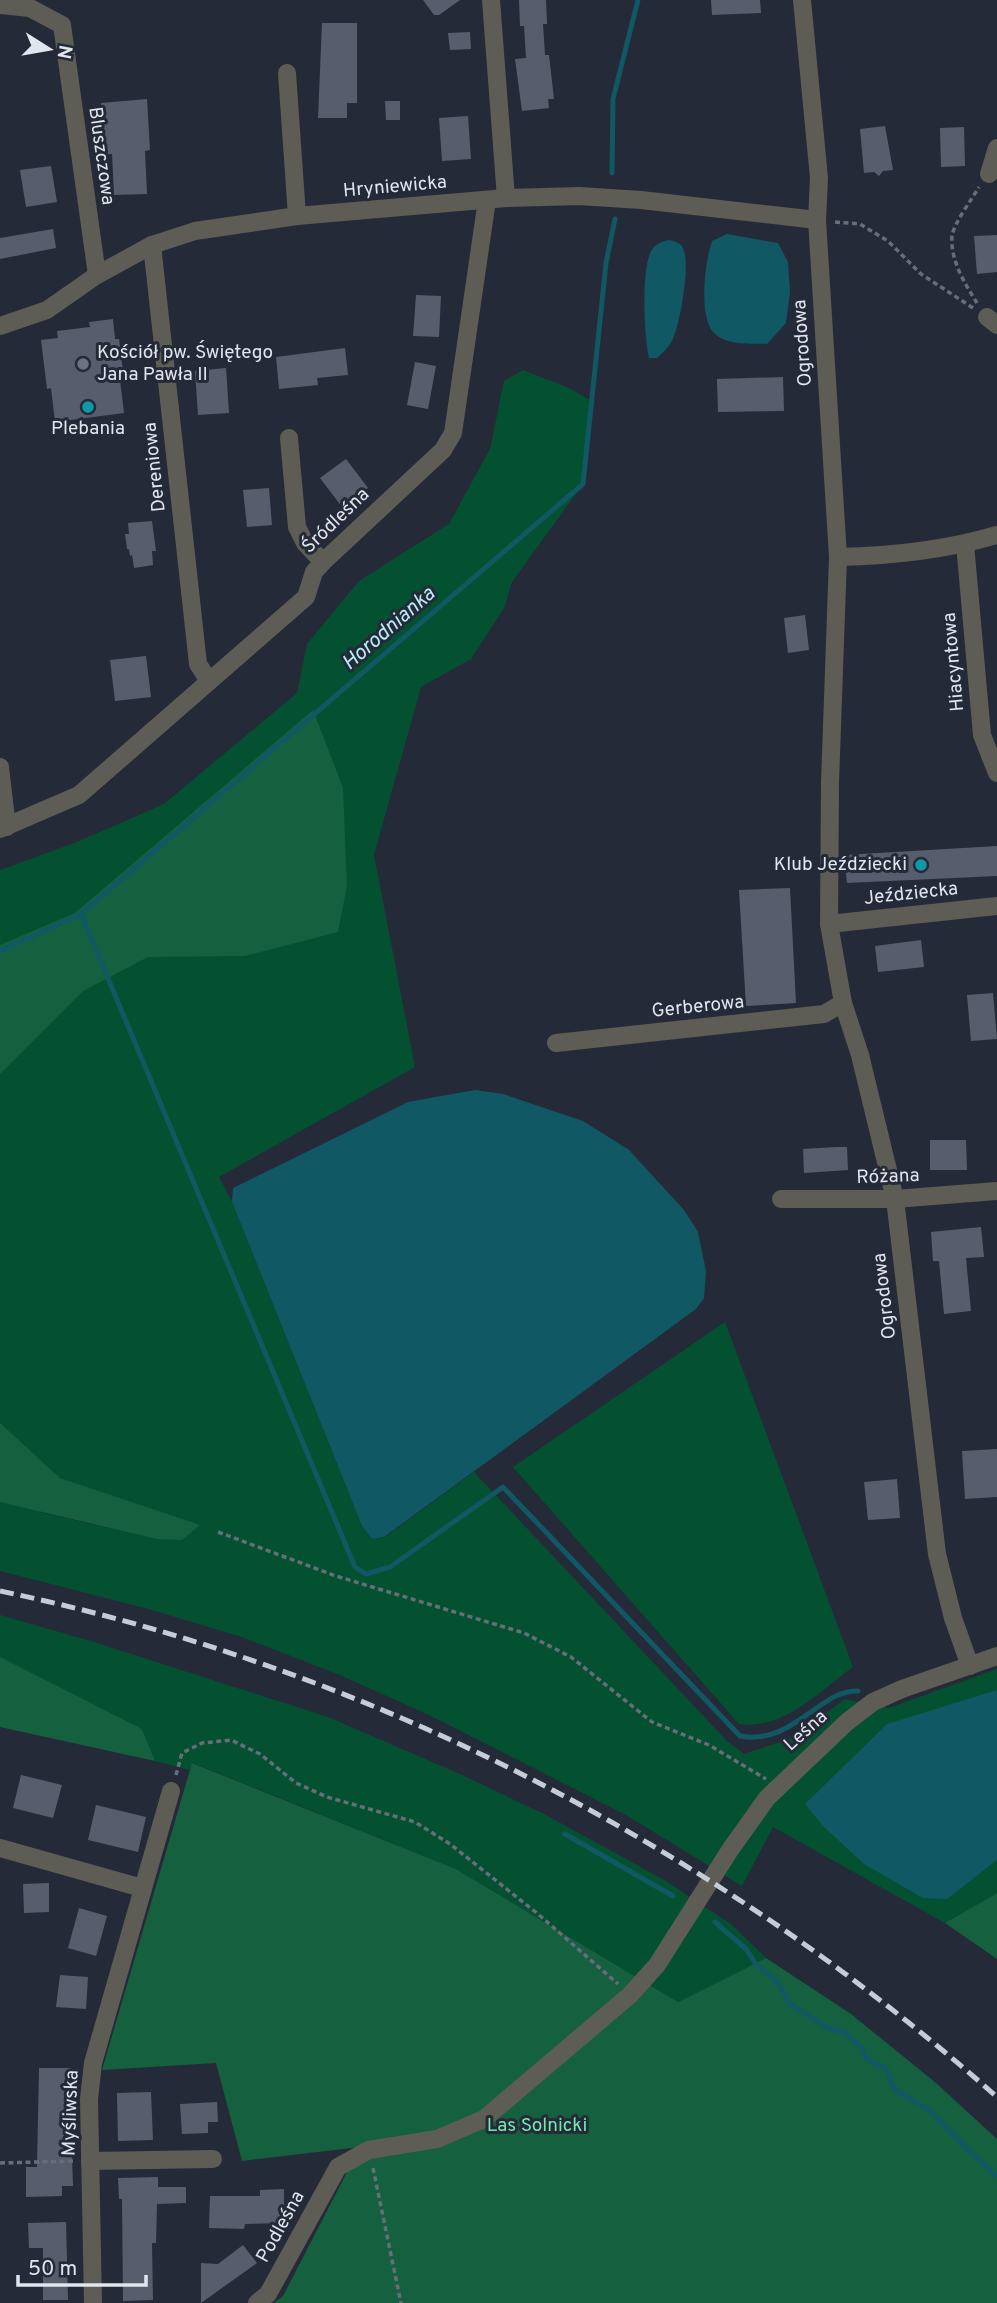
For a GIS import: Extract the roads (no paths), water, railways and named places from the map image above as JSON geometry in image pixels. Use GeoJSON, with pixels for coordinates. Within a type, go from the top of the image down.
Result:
{"type":"FeatureCollection","features":[{"type":"Feature","properties":{"kind":"street","name":"Ogrodowa"},"geometry":{"type":"LineString","coordinates":[[803,0],[819,178],[817,220],[838,557],[830,797],[829,924],[843,1003],[860,1055],[895,1199],[937,1554],[953,1618],[970,1666]]}},
{"type":"Feature","properties":{"kind":"street"},"geometry":{"type":"LineString","coordinates":[[491,1],[506,198]]}},
{"type":"Feature","properties":{"kind":"street","name":"Bluszczowa"},"geometry":{"type":"LineString","coordinates":[[0,5],[30,8],[62,25],[97,275]]}},
{"type":"Feature","properties":{"kind":"street"},"geometry":{"type":"LineString","coordinates":[[287,73],[297,216]]}},
{"type":"Feature","properties":{"kind":"street"},"geometry":{"type":"LineString","coordinates":[[989,174],[997,148]]}},
{"type":"Feature","properties":{"kind":"street","name":"Hryniewicka"},"geometry":{"type":"LineString","coordinates":[[0,326],[47,310],[97,275],[152,245],[195,231],[297,216],[506,198],[579,196],[640,200],[817,220]]}},
{"type":"Feature","properties":{"kind":"street","name":"Śródleśna"},"geometry":{"type":"LineString","coordinates":[[3,828],[79,795],[306,597],[314,572],[323,562],[443,450],[453,433],[487,200]]}},
{"type":"Feature","properties":{"kind":"street","name":"Dereniowa"},"geometry":{"type":"LineString","coordinates":[[152,245],[198,664],[209,681]]}},
{"type":"Feature","properties":{"kind":"street"},"geometry":{"type":"LineString","coordinates":[[289,438],[298,527],[305,543],[323,562]]}},
{"type":"Feature","properties":{"kind":"street"},"geometry":{"type":"LineString","coordinates":[[838,557],[874,557],[965,544],[997,535]]}},
{"type":"Feature","properties":{"kind":"street","name":"Hiacyntowa"},"geometry":{"type":"LineString","coordinates":[[965,544],[982,735],[997,773]]}},
{"type":"Feature","properties":{"kind":"street"},"geometry":{"type":"LineString","coordinates":[[0,767],[3,828]]}},
{"type":"Feature","properties":{"kind":"street","name":"Jeździecka"},"geometry":{"type":"LineString","coordinates":[[829,924],[997,906]]}},
{"type":"Feature","properties":{"kind":"street","name":"Gerberowa"},"geometry":{"type":"LineString","coordinates":[[556,1044],[824,1014],[843,1003]]}},
{"type":"Feature","properties":{"kind":"street","name":"Różana"},"geometry":{"type":"LineString","coordinates":[[781,1199],[895,1199],[997,1191]]}},
{"type":"Feature","properties":{"kind":"street","name":"Leśna"},"geometry":{"type":"LineString","coordinates":[[338,2167],[369,2150],[437,2139],[484,2119],[630,1995],[657,1965],[730,1850],[778,1785],[847,1722],[873,1702],[902,1689],[997,1656]]}},
{"type":"Feature","properties":{"kind":"street","name":"Myśliwska"},"geometry":{"type":"LineString","coordinates":[[93,2303],[89,2099],[93,2063],[171,1790]]}},
{"type":"Feature","properties":{"kind":"street"},"geometry":{"type":"LineString","coordinates":[[0,1848],[142,1888]]}},
{"type":"Feature","properties":{"kind":"street"},"geometry":{"type":"LineString","coordinates":[[90,2161],[213,2159]]}},
{"type":"Feature","properties":{"kind":"street","name":"Podleśna"},"geometry":{"type":"LineString","coordinates":[[257,2303],[268,2294],[338,2167]]}},
{"type":"Feature","properties":{"kind":"water"},"geometry":{"type":"Polygon","coordinates":[[[727,234],[778,243],[788,262],[790,292],[786,323],[767,344],[725,340],[714,333],[709,325],[704,302],[707,262],[712,241],[727,234]]]}},
{"type":"Feature","properties":{"kind":"water"},"geometry":{"type":"Polygon","coordinates":[[[669,240],[680,244],[685,256],[681,309],[671,343],[657,358],[649,358],[644,304],[648,260],[654,247],[669,240]]]}},
{"type":"Feature","properties":{"kind":"water"},"geometry":{"type":"Polygon","coordinates":[[[475,1090],[503,1094],[583,1121],[629,1150],[684,1210],[698,1232],[706,1271],[704,1298],[696,1309],[384,1537],[372,1539],[362,1526],[232,1202],[233,1188],[408,1102],[475,1090]]]}},
{"type":"Feature","properties":{"kind":"water"},"geometry":{"type":"Polygon","coordinates":[[[997,1690],[997,1860],[947,1899],[923,1898],[864,1864],[823,1826],[805,1804],[887,1724],[997,1690]]]}},
{"type":"Feature","properties":{"kind":"waterway","name":"Horodnianka"},"geometry":{"type":"LineString","coordinates":[[612,173],[613,99],[638,0]]}},
{"type":"Feature","properties":{"kind":"waterway","name":"Horodnianka"},"geometry":{"type":"LineString","coordinates":[[0,951],[81,914],[583,484],[606,263],[615,219]]}},
{"type":"Feature","properties":{"kind":"waterway"},"geometry":{"type":"LineString","coordinates":[[81,914],[355,1567],[366,1574],[390,1567],[503,1487],[740,1736],[759,1737],[775,1733],[791,1726],[831,1699],[858,1691]]}},
{"type":"Feature","properties":{"kind":"waterway"},"geometry":{"type":"LineString","coordinates":[[565,1834],[673,1896]]}},
{"type":"Feature","properties":{"kind":"waterway"},"geometry":{"type":"LineString","coordinates":[[715,1922],[747,1950],[755,1963],[779,1984],[790,2004],[827,2028],[844,2032],[861,2047],[866,2058],[886,2069],[895,2090],[929,2110],[997,2176]]}},
{"type":"Feature","properties":{"kind":"railway"},"geometry":{"type":"LineString","coordinates":[[0,1591],[138,1625],[272,1667],[404,1719],[532,1779],[655,1847],[774,1923],[888,2007],[997,2097]]}},
{"type":"Feature","properties":{"kind":"place","name":"Kościół pw. Świętego Jana Pawła II"},"geometry":{"type":"Point","coordinates":[83,364]}},
{"type":"Feature","properties":{"kind":"place","name":"Plebania"},"geometry":{"type":"Point","coordinates":[88,407]}},
{"type":"Feature","properties":{"kind":"place","name":"Klub Jeździecki"},"geometry":{"type":"Point","coordinates":[921,865]}},
{"type":"Feature","properties":{"kind":"park label","name":"Las Solnicki"},"geometry":{"type":"Point","coordinates":[537,2126]}}]}
